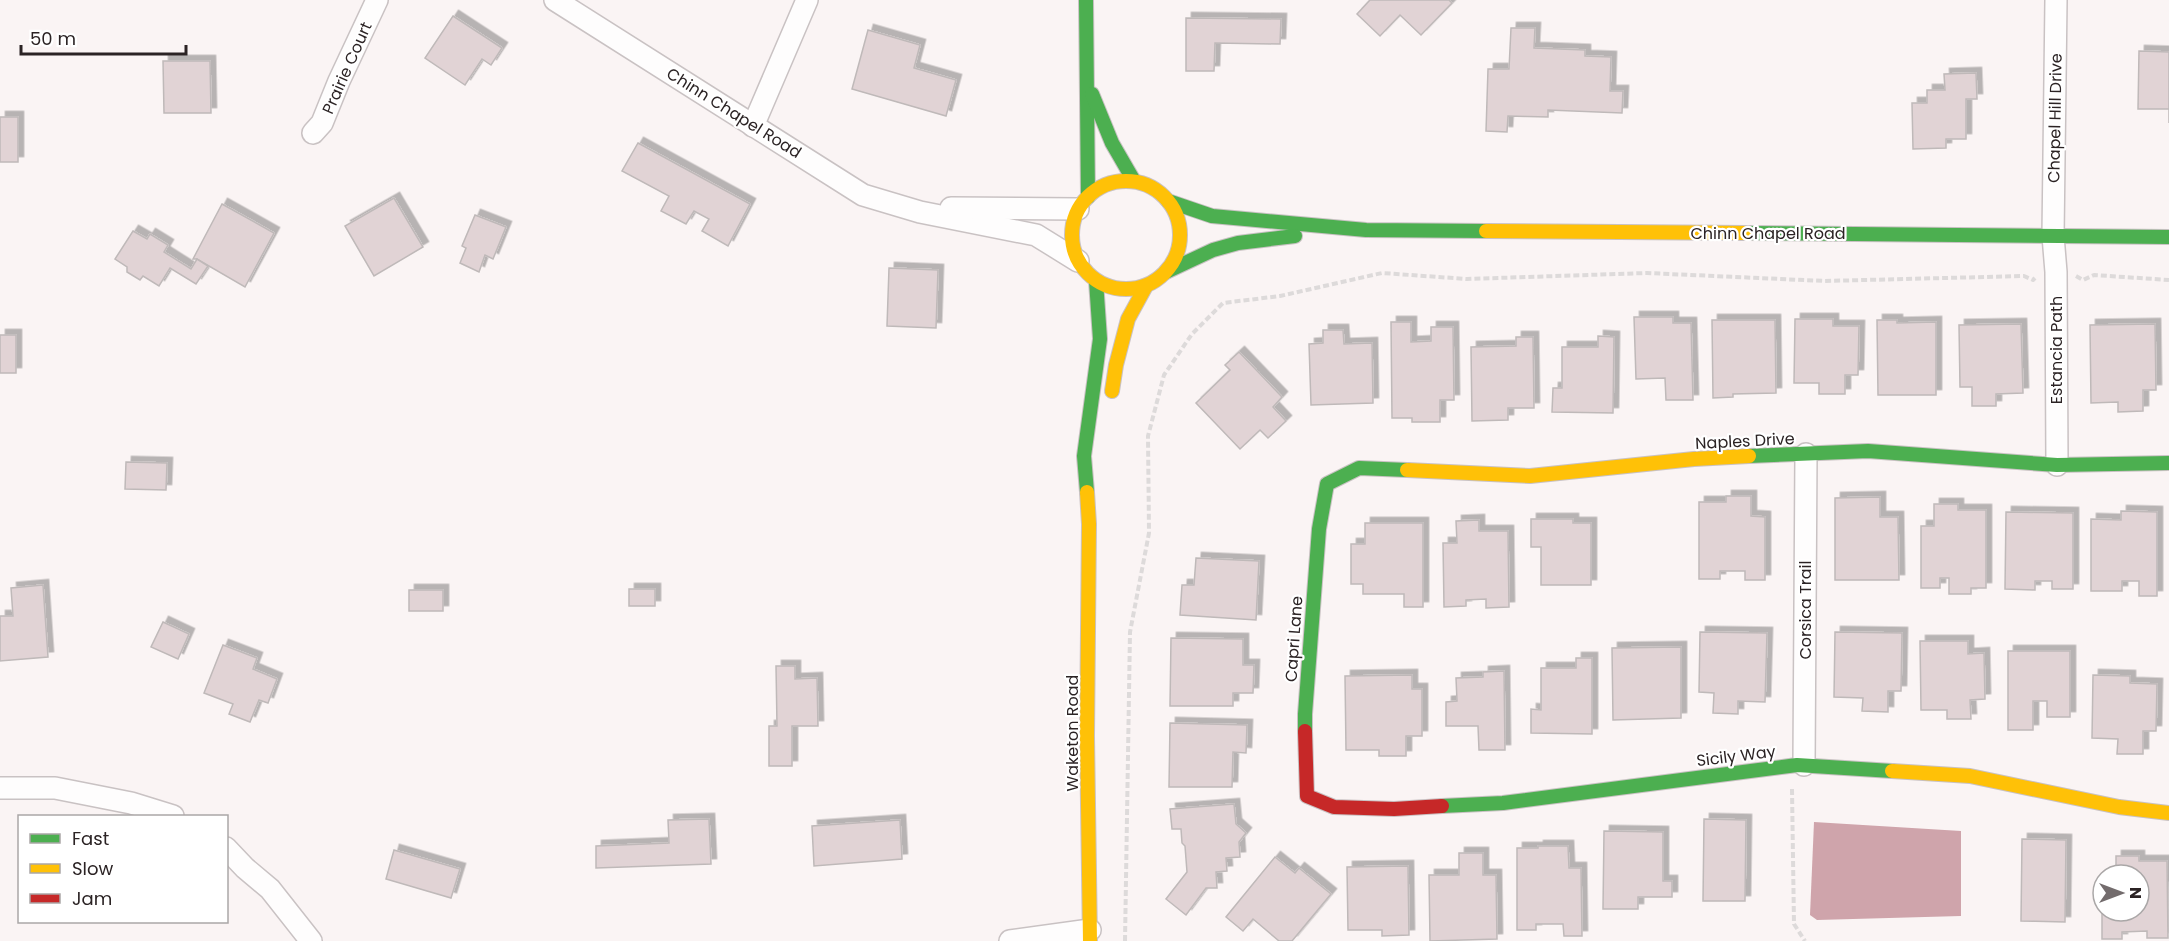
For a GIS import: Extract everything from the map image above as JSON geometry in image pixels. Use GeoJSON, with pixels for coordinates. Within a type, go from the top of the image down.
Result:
{"type":"FeatureCollection","features":[{"type":"Feature","properties":{"kind":"street","name":"Prairie Court"},"geometry":{"type":"LineString","coordinates":[[312,133],[322,123],[377,0]]}},
{"type":"Feature","properties":{"kind":"street","name":"Chinn Chapel Road"},"geometry":{"type":"LineString","coordinates":[[555,0],[863,195],[920,212],[1036,235],[1078,261]]}},
{"type":"Feature","properties":{"kind":"street"},"geometry":{"type":"LineString","coordinates":[[753,126],[807,0]]}},
{"type":"Feature","properties":{"kind":"street"},"geometry":{"type":"LineString","coordinates":[[1083,203],[1096,189],[1108,183],[1121,181],[1134,181],[1159,192],[1175,212],[1179,225],[1180,238],[1173,262],[1166,272],[1146,286],[1134,289],[1108,287],[1085,272],[1073,248],[1072,234],[1083,203],[1087,84],[1086,0]]}},
{"type":"Feature","properties":{"kind":"street","name":"Chapel Hill Drive"},"geometry":{"type":"LineString","coordinates":[[2053,236],[2056,0]]}},
{"type":"Feature","properties":{"kind":"street"},"geometry":{"type":"LineString","coordinates":[[1087,84],[1100,110],[1112,143],[1134,181]]}},
{"type":"Feature","properties":{"kind":"street","name":"Chinn Chapel Road"},"geometry":{"type":"LineString","coordinates":[[1168,201],[1212,216],[1366,230],[2169,237]]}},
{"type":"Feature","properties":{"kind":"street","name":"Chinn Chapel Road"},"geometry":{"type":"LineString","coordinates":[[920,212],[953,207],[1083,203]]}},
{"type":"Feature","properties":{"kind":"street","name":"Chinn Chapel Road"},"geometry":{"type":"LineString","coordinates":[[1166,272],[1214,250],[1238,243],[1366,230]]}},
{"type":"Feature","properties":{"kind":"street","name":"Estancia Path"},"geometry":{"type":"LineString","coordinates":[[2053,236],[2056,272],[2057,465]]}},
{"type":"Feature","properties":{"kind":"street","name":"Waketon Road"},"geometry":{"type":"LineString","coordinates":[[1090,935],[1087,736],[1089,524],[1084,456],[1100,339],[1096,281]]}},
{"type":"Feature","properties":{"kind":"street"},"geometry":{"type":"LineString","coordinates":[[1110,407],[1116,365],[1125,329],[1146,286]]}},
{"type":"Feature","properties":{"kind":"street","name":"Naples Drive"},"geometry":{"type":"LineString","coordinates":[[1327,484],[1359,468],[1530,476],[1695,459],[1868,451],[2057,465],[2169,463]]}},
{"type":"Feature","properties":{"kind":"street","name":"Corsica Trail"},"geometry":{"type":"LineString","coordinates":[[1798,765],[1806,454]]}},
{"type":"Feature","properties":{"kind":"street","name":"Waketon Road"},"geometry":{"type":"LineString","coordinates":[[1089,524],[1098,477]]}},
{"type":"Feature","properties":{"kind":"street","name":"Capri Lane"},"geometry":{"type":"LineString","coordinates":[[1307,796],[1305,714],[1319,529],[1327,484]]}},
{"type":"Feature","properties":{"kind":"street","name":"Sicily Way"},"geometry":{"type":"LineString","coordinates":[[1307,796],[1334,807],[1384,808],[1503,803],[1798,765],[1970,776],[2119,807],[2169,813]]}},
{"type":"Feature","properties":{"kind":"street"},"geometry":{"type":"LineString","coordinates":[[0,788],[55,788],[131,803],[170,815]]}},
{"type":"Feature","properties":{"kind":"street"},"geometry":{"type":"LineString","coordinates":[[228,850],[270,889],[311,941]]}},
{"type":"Feature","properties":{"kind":"street"},"geometry":{"type":"LineString","coordinates":[[1010,941],[1090,935]]}},
{"type":"Feature","properties":{"kind":"path"},"geometry":{"type":"LineString","coordinates":[[1126,940],[1130,632],[1149,533],[1148,436],[1164,375],[1191,334],[1223,303],[1280,296],[1382,273],[1467,279],[1647,273],[1825,281],[2024,276],[2033,280],[2041,273],[2068,272],[2083,279],[2094,275],[2169,280]]}},
{"type":"Feature","properties":{"kind":"path"},"geometry":{"type":"LineString","coordinates":[[1798,765],[1794,924],[1805,941]]}},
{"type":"Feature","properties":{"kind":"shaded area"},"geometry":{"type":"Polygon","coordinates":[[[1814,822],[1961,831],[1961,916],[1817,920],[1810,915],[1814,822]]]}},
{"type":"Feature","properties":{"kind":"building"},"geometry":{"type":"Polygon","coordinates":[[[1370,0],[1449,0],[1452,3],[1421,35],[1400,15],[1380,36],[1357,14],[1370,0]]]}},
{"type":"Feature","properties":{"kind":"building"},"geometry":{"type":"Polygon","coordinates":[[[453,16],[502,48],[491,65],[482,59],[465,85],[425,58],[453,16]]]}},
{"type":"Feature","properties":{"kind":"building"},"geometry":{"type":"Polygon","coordinates":[[[1186,18],[1281,19],[1280,44],[1215,43],[1214,71],[1186,71],[1186,18]]]}},
{"type":"Feature","properties":{"kind":"building"},"geometry":{"type":"Polygon","coordinates":[[[1511,28],[1535,28],[1534,48],[1585,50],[1585,56],[1611,57],[1610,91],[1623,91],[1622,113],[1548,110],[1548,117],[1508,116],[1507,132],[1486,131],[1488,69],[1509,69],[1511,28]]]}},
{"type":"Feature","properties":{"kind":"building"},"geometry":{"type":"Polygon","coordinates":[[[868,30],[920,45],[914,68],[956,80],[946,116],[852,89],[868,30]]]}},
{"type":"Feature","properties":{"kind":"building"},"geometry":{"type":"Polygon","coordinates":[[[2139,51],[2169,52],[2169,109],[2138,109],[2139,51]]]}},
{"type":"Feature","properties":{"kind":"building"},"geometry":{"type":"Polygon","coordinates":[[[163,61],[210,61],[211,113],[164,113],[163,61]]]}},
{"type":"Feature","properties":{"kind":"building"},"geometry":{"type":"Polygon","coordinates":[[[1976,73],[1977,99],[1966,99],[1966,139],[1946,139],[1946,148],[1913,149],[1912,103],[1927,103],[1927,90],[1945,90],[1944,74],[1976,73]]]}},
{"type":"Feature","properties":{"kind":"building"},"geometry":{"type":"Polygon","coordinates":[[[0,117],[18,117],[18,162],[0,162],[0,117]]]}},
{"type":"Feature","properties":{"kind":"building"},"geometry":{"type":"Polygon","coordinates":[[[638,143],[750,204],[728,246],[702,231],[709,219],[694,211],[686,224],[661,211],[669,196],[622,171],[638,143]]]}},
{"type":"Feature","properties":{"kind":"building"},"geometry":{"type":"Polygon","coordinates":[[[394,198],[423,247],[374,276],[345,226],[394,198]]]}},
{"type":"Feature","properties":{"kind":"building"},"geometry":{"type":"Polygon","coordinates":[[[222,204],[274,233],[245,287],[197,259],[193,259],[222,204]]]}},
{"type":"Feature","properties":{"kind":"building"},"geometry":{"type":"Polygon","coordinates":[[[475,215],[506,227],[493,259],[485,255],[479,272],[460,263],[466,248],[462,246],[475,215]]]}},
{"type":"Feature","properties":{"kind":"building"},"geometry":{"type":"Polygon","coordinates":[[[133,231],[147,239],[150,234],[168,245],[164,252],[191,269],[197,259],[208,266],[196,284],[170,268],[159,286],[143,276],[140,280],[127,272],[127,267],[115,259],[133,231]]]}},
{"type":"Feature","properties":{"kind":"building"},"geometry":{"type":"Polygon","coordinates":[[[889,268],[938,270],[936,328],[887,326],[889,268]]]}},
{"type":"Feature","properties":{"kind":"building"},"geometry":{"type":"Polygon","coordinates":[[[1634,317],[1673,317],[1673,323],[1691,323],[1693,400],[1666,400],[1665,378],[1636,379],[1634,317]]]}},
{"type":"Feature","properties":{"kind":"building"},"geometry":{"type":"Polygon","coordinates":[[[1795,319],[1833,319],[1833,326],[1859,326],[1858,375],[1845,375],[1845,394],[1819,394],[1819,383],[1794,383],[1795,319]]]}},
{"type":"Feature","properties":{"kind":"building"},"geometry":{"type":"Polygon","coordinates":[[[1712,320],[1775,320],[1776,393],[1733,394],[1733,397],[1713,398],[1712,320]]]}},
{"type":"Feature","properties":{"kind":"building"},"geometry":{"type":"Polygon","coordinates":[[[1877,320],[1897,320],[1897,323],[1936,322],[1936,395],[1878,395],[1877,320]]]}},
{"type":"Feature","properties":{"kind":"building"},"geometry":{"type":"Polygon","coordinates":[[[1391,322],[1411,322],[1411,342],[1431,341],[1431,327],[1453,327],[1454,400],[1440,400],[1440,422],[1412,422],[1412,418],[1392,418],[1391,322]]]}},
{"type":"Feature","properties":{"kind":"building"},"geometry":{"type":"Polygon","coordinates":[[[2021,324],[2023,393],[1996,394],[1996,406],[1972,406],[1972,387],[1960,387],[1959,325],[2021,324]]]}},
{"type":"Feature","properties":{"kind":"building"},"geometry":{"type":"Polygon","coordinates":[[[2155,324],[2156,390],[2143,390],[2143,411],[2118,412],[2118,402],[2091,403],[2090,325],[2155,324]]]}},
{"type":"Feature","properties":{"kind":"building"},"geometry":{"type":"Polygon","coordinates":[[[1323,330],[1343,330],[1344,344],[1372,343],[1373,403],[1311,405],[1309,344],[1323,343],[1323,330]]]}},
{"type":"Feature","properties":{"kind":"building"},"geometry":{"type":"Polygon","coordinates":[[[0,335],[16,335],[16,373],[0,373],[0,335]]]}},
{"type":"Feature","properties":{"kind":"building"},"geometry":{"type":"Polygon","coordinates":[[[1598,336],[1614,337],[1613,413],[1552,412],[1553,388],[1562,388],[1562,347],[1598,347],[1598,336]]]}},
{"type":"Feature","properties":{"kind":"building"},"geometry":{"type":"Polygon","coordinates":[[[1516,337],[1533,337],[1534,408],[1508,408],[1508,420],[1472,421],[1471,347],[1516,346],[1516,337]]]}},
{"type":"Feature","properties":{"kind":"building"},"geometry":{"type":"Polygon","coordinates":[[[1239,352],[1282,397],[1273,407],[1286,421],[1268,438],[1260,430],[1240,449],[1196,403],[1230,370],[1225,365],[1239,352]]]}},
{"type":"Feature","properties":{"kind":"building"},"geometry":{"type":"Polygon","coordinates":[[[126,462],[167,463],[166,490],[125,489],[126,462]]]}},
{"type":"Feature","properties":{"kind":"building"},"geometry":{"type":"Polygon","coordinates":[[[1726,496],[1751,496],[1751,516],[1765,517],[1765,580],[1745,580],[1745,571],[1720,571],[1720,579],[1699,579],[1699,502],[1726,502],[1726,496]]]}},
{"type":"Feature","properties":{"kind":"building"},"geometry":{"type":"Polygon","coordinates":[[[1880,497],[1880,517],[1898,517],[1899,580],[1835,580],[1835,498],[1880,497]]]}},
{"type":"Feature","properties":{"kind":"building"},"geometry":{"type":"Polygon","coordinates":[[[1934,504],[1958,504],[1958,510],[1986,510],[1986,588],[1971,588],[1971,594],[1949,594],[1949,578],[1940,578],[1940,588],[1921,588],[1921,526],[1934,526],[1934,504]]]}},
{"type":"Feature","properties":{"kind":"building"},"geometry":{"type":"Polygon","coordinates":[[[2121,511],[2157,512],[2157,596],[2139,596],[2139,581],[2122,581],[2122,591],[2091,591],[2091,519],[2121,520],[2121,511]]]}},
{"type":"Feature","properties":{"kind":"building"},"geometry":{"type":"Polygon","coordinates":[[[2006,512],[2073,513],[2073,589],[2052,589],[2052,581],[2035,581],[2035,590],[2005,589],[2006,512]]]}},
{"type":"Feature","properties":{"kind":"building"},"geometry":{"type":"Polygon","coordinates":[[[1531,519],[1573,519],[1573,523],[1591,523],[1591,585],[1541,585],[1541,547],[1531,547],[1531,519]]]}},
{"type":"Feature","properties":{"kind":"building"},"geometry":{"type":"Polygon","coordinates":[[[1479,520],[1479,531],[1508,531],[1509,607],[1486,608],[1486,599],[1466,600],[1466,606],[1444,607],[1443,543],[1457,543],[1456,521],[1479,520]]]}},
{"type":"Feature","properties":{"kind":"building"},"geometry":{"type":"Polygon","coordinates":[[[1365,523],[1423,523],[1423,607],[1404,607],[1404,594],[1363,594],[1363,584],[1351,584],[1351,544],[1365,544],[1365,523]]]}},
{"type":"Feature","properties":{"kind":"building"},"geometry":{"type":"Polygon","coordinates":[[[1196,558],[1259,561],[1256,620],[1180,615],[1182,585],[1194,585],[1196,558]]]}},
{"type":"Feature","properties":{"kind":"building"},"geometry":{"type":"Polygon","coordinates":[[[43,585],[48,657],[0,661],[0,616],[13,616],[11,588],[43,585]]]}},
{"type":"Feature","properties":{"kind":"building"},"geometry":{"type":"Polygon","coordinates":[[[629,589],[655,589],[655,606],[629,606],[629,589]]]}},
{"type":"Feature","properties":{"kind":"building"},"geometry":{"type":"Polygon","coordinates":[[[409,590],[443,590],[443,611],[409,611],[409,590]]]}},
{"type":"Feature","properties":{"kind":"building"},"geometry":{"type":"Polygon","coordinates":[[[163,622],[189,634],[178,659],[151,647],[163,622]]]}},
{"type":"Feature","properties":{"kind":"building"},"geometry":{"type":"Polygon","coordinates":[[[1700,632],[1767,633],[1765,702],[1738,701],[1738,714],[1713,713],[1714,693],[1699,692],[1700,632]]]}},
{"type":"Feature","properties":{"kind":"building"},"geometry":{"type":"Polygon","coordinates":[[[1835,632],[1902,633],[1901,691],[1888,691],[1888,712],[1862,711],[1863,698],[1834,697],[1835,632]]]}},
{"type":"Feature","properties":{"kind":"building"},"geometry":{"type":"Polygon","coordinates":[[[1171,638],[1243,639],[1243,665],[1254,665],[1253,693],[1233,693],[1233,706],[1170,706],[1171,638]]]}},
{"type":"Feature","properties":{"kind":"building"},"geometry":{"type":"Polygon","coordinates":[[[1920,641],[1968,641],[1968,654],[1984,653],[1985,699],[1970,700],[1971,719],[1947,719],[1947,710],[1921,710],[1920,641]]]}},
{"type":"Feature","properties":{"kind":"building"},"geometry":{"type":"Polygon","coordinates":[[[223,645],[257,658],[253,669],[277,679],[268,703],[259,700],[250,722],[229,714],[233,704],[204,693],[223,645]]]}},
{"type":"Feature","properties":{"kind":"building"},"geometry":{"type":"Polygon","coordinates":[[[1681,647],[1681,718],[1613,720],[1612,648],[1681,647]]]}},
{"type":"Feature","properties":{"kind":"building"},"geometry":{"type":"Polygon","coordinates":[[[2008,651],[2070,651],[2070,717],[2047,717],[2047,701],[2033,701],[2033,730],[2008,730],[2008,651]]]}},
{"type":"Feature","properties":{"kind":"building"},"geometry":{"type":"Polygon","coordinates":[[[1576,658],[1592,658],[1592,734],[1531,733],[1531,709],[1541,710],[1541,668],[1576,668],[1576,658]]]}},
{"type":"Feature","properties":{"kind":"building"},"geometry":{"type":"Polygon","coordinates":[[[776,666],[795,666],[795,679],[817,678],[818,726],[792,726],[792,766],[769,766],[769,726],[777,726],[776,666]]]}},
{"type":"Feature","properties":{"kind":"building"},"geometry":{"type":"Polygon","coordinates":[[[1504,671],[1505,750],[1479,750],[1478,726],[1446,726],[1446,702],[1457,701],[1456,678],[1483,677],[1483,672],[1504,671]]]}},
{"type":"Feature","properties":{"kind":"building"},"geometry":{"type":"Polygon","coordinates":[[[1412,675],[1412,689],[1422,689],[1422,736],[1406,736],[1406,756],[1379,756],[1379,750],[1346,750],[1345,676],[1412,675]]]}},
{"type":"Feature","properties":{"kind":"building"},"geometry":{"type":"Polygon","coordinates":[[[2093,675],[2130,676],[2130,683],[2157,684],[2156,731],[2143,731],[2143,754],[2117,754],[2118,739],[2092,738],[2093,675]]]}},
{"type":"Feature","properties":{"kind":"building"},"geometry":{"type":"Polygon","coordinates":[[[1170,723],[1247,725],[1246,753],[1233,752],[1232,787],[1169,787],[1170,723]]]}},
{"type":"Feature","properties":{"kind":"building"},"geometry":{"type":"Polygon","coordinates":[[[1234,804],[1236,824],[1246,833],[1239,842],[1240,857],[1226,858],[1227,871],[1216,872],[1217,888],[1206,888],[1186,915],[1166,899],[1187,872],[1181,829],[1172,829],[1170,809],[1234,804]]]}},
{"type":"Feature","properties":{"kind":"building"},"geometry":{"type":"Polygon","coordinates":[[[709,819],[711,864],[596,868],[596,846],[669,843],[668,820],[709,819]]]}},
{"type":"Feature","properties":{"kind":"building"},"geometry":{"type":"Polygon","coordinates":[[[1704,819],[1746,820],[1745,901],[1703,901],[1704,819]]]}},
{"type":"Feature","properties":{"kind":"building"},"geometry":{"type":"Polygon","coordinates":[[[900,820],[902,859],[814,866],[812,826],[900,820]]]}},
{"type":"Feature","properties":{"kind":"building"},"geometry":{"type":"Polygon","coordinates":[[[1604,831],[1663,832],[1663,881],[1672,881],[1672,897],[1638,897],[1638,909],[1603,909],[1604,831]]]}},
{"type":"Feature","properties":{"kind":"building"},"geometry":{"type":"Polygon","coordinates":[[[2022,839],[2066,840],[2065,922],[2021,921],[2022,839]]]}},
{"type":"Feature","properties":{"kind":"building"},"geometry":{"type":"Polygon","coordinates":[[[1538,846],[1568,846],[1569,868],[1581,868],[1582,936],[1564,936],[1563,924],[1536,924],[1536,930],[1517,930],[1517,848],[1538,848],[1538,846]]]}},
{"type":"Feature","properties":{"kind":"building"},"geometry":{"type":"Polygon","coordinates":[[[394,850],[460,869],[451,898],[386,879],[394,850]]]}},
{"type":"Feature","properties":{"kind":"building"},"geometry":{"type":"Polygon","coordinates":[[[1459,853],[1483,853],[1483,875],[1496,875],[1497,939],[1430,941],[1429,875],[1459,875],[1459,853]]]}},
{"type":"Feature","properties":{"kind":"building"},"geometry":{"type":"Polygon","coordinates":[[[2116,856],[2139,856],[2139,861],[2167,861],[2168,938],[2147,938],[2147,931],[2122,932],[2122,939],[2102,939],[2102,923],[2151,923],[2151,863],[2116,863],[2116,856]]]}},
{"type":"Feature","properties":{"kind":"building"},"geometry":{"type":"Polygon","coordinates":[[[1275,857],[1295,873],[1299,868],[1331,894],[1292,941],[1279,941],[1253,919],[1243,931],[1226,917],[1275,857]]]}},
{"type":"Feature","properties":{"kind":"building"},"geometry":{"type":"Polygon","coordinates":[[[1408,866],[1409,935],[1382,936],[1382,930],[1348,930],[1347,867],[1408,866]]]}},
{"type":"Feature","properties":{"kind":"traffic: fast"},"geometry":{"type":"LineString","coordinates":[[1086,0],[1088,197]]}},
{"type":"Feature","properties":{"kind":"traffic: fast"},"geometry":{"type":"LineString","coordinates":[[1092,94],[1112,143],[1134,181]]}},
{"type":"Feature","properties":{"kind":"traffic: fast"},"geometry":{"type":"LineString","coordinates":[[1168,201],[1212,216],[1366,230],[1486,231]]}},
{"type":"Feature","properties":{"kind":"traffic: fast"},"geometry":{"type":"LineString","coordinates":[[1747,233],[2169,237]]}},
{"type":"Feature","properties":{"kind":"traffic: fast"},"geometry":{"type":"LineString","coordinates":[[1166,272],[1213,250],[1238,243],[1295,236]]}},
{"type":"Feature","properties":{"kind":"traffic: fast"},"geometry":{"type":"LineString","coordinates":[[1087,492],[1084,456],[1100,339],[1096,281]]}},
{"type":"Feature","properties":{"kind":"traffic: fast"},"geometry":{"type":"LineString","coordinates":[[1749,456],[1868,451],[2057,465],[2169,463]]}},
{"type":"Feature","properties":{"kind":"traffic: fast"},"geometry":{"type":"LineString","coordinates":[[1305,731],[1319,529],[1327,484],[1359,468],[1407,470]]}},
{"type":"Feature","properties":{"kind":"traffic: fast"},"geometry":{"type":"LineString","coordinates":[[1442,806],[1503,803],[1797,765],[1892,771]]}},
{"type":"Feature","properties":{"kind":"traffic: slow"},"geometry":{"type":"LineString","coordinates":[[1126,181],[1147,185],[1164,197],[1176,214],[1180,235],[1176,256],[1164,273],[1147,285],[1126,289],[1105,285],[1088,273],[1076,256],[1072,235],[1076,214],[1088,197],[1105,185],[1126,181]]}},
{"type":"Feature","properties":{"kind":"traffic: slow"},"geometry":{"type":"LineString","coordinates":[[1486,231],[1747,233]]}},
{"type":"Feature","properties":{"kind":"traffic: slow"},"geometry":{"type":"LineString","coordinates":[[1112,391],[1128,319],[1146,286]]}},
{"type":"Feature","properties":{"kind":"traffic: slow"},"geometry":{"type":"LineString","coordinates":[[1407,470],[1530,476],[1694,459],[1749,456]]}},
{"type":"Feature","properties":{"kind":"traffic: slow"},"geometry":{"type":"LineString","coordinates":[[1087,492],[1090,941]]}},
{"type":"Feature","properties":{"kind":"traffic: slow"},"geometry":{"type":"LineString","coordinates":[[1892,771],[1970,776],[2119,807],[2169,813]]}},
{"type":"Feature","properties":{"kind":"traffic: jam"},"geometry":{"type":"LineString","coordinates":[[1305,731],[1307,796],[1334,807],[1394,809],[1442,806]]}}]}
